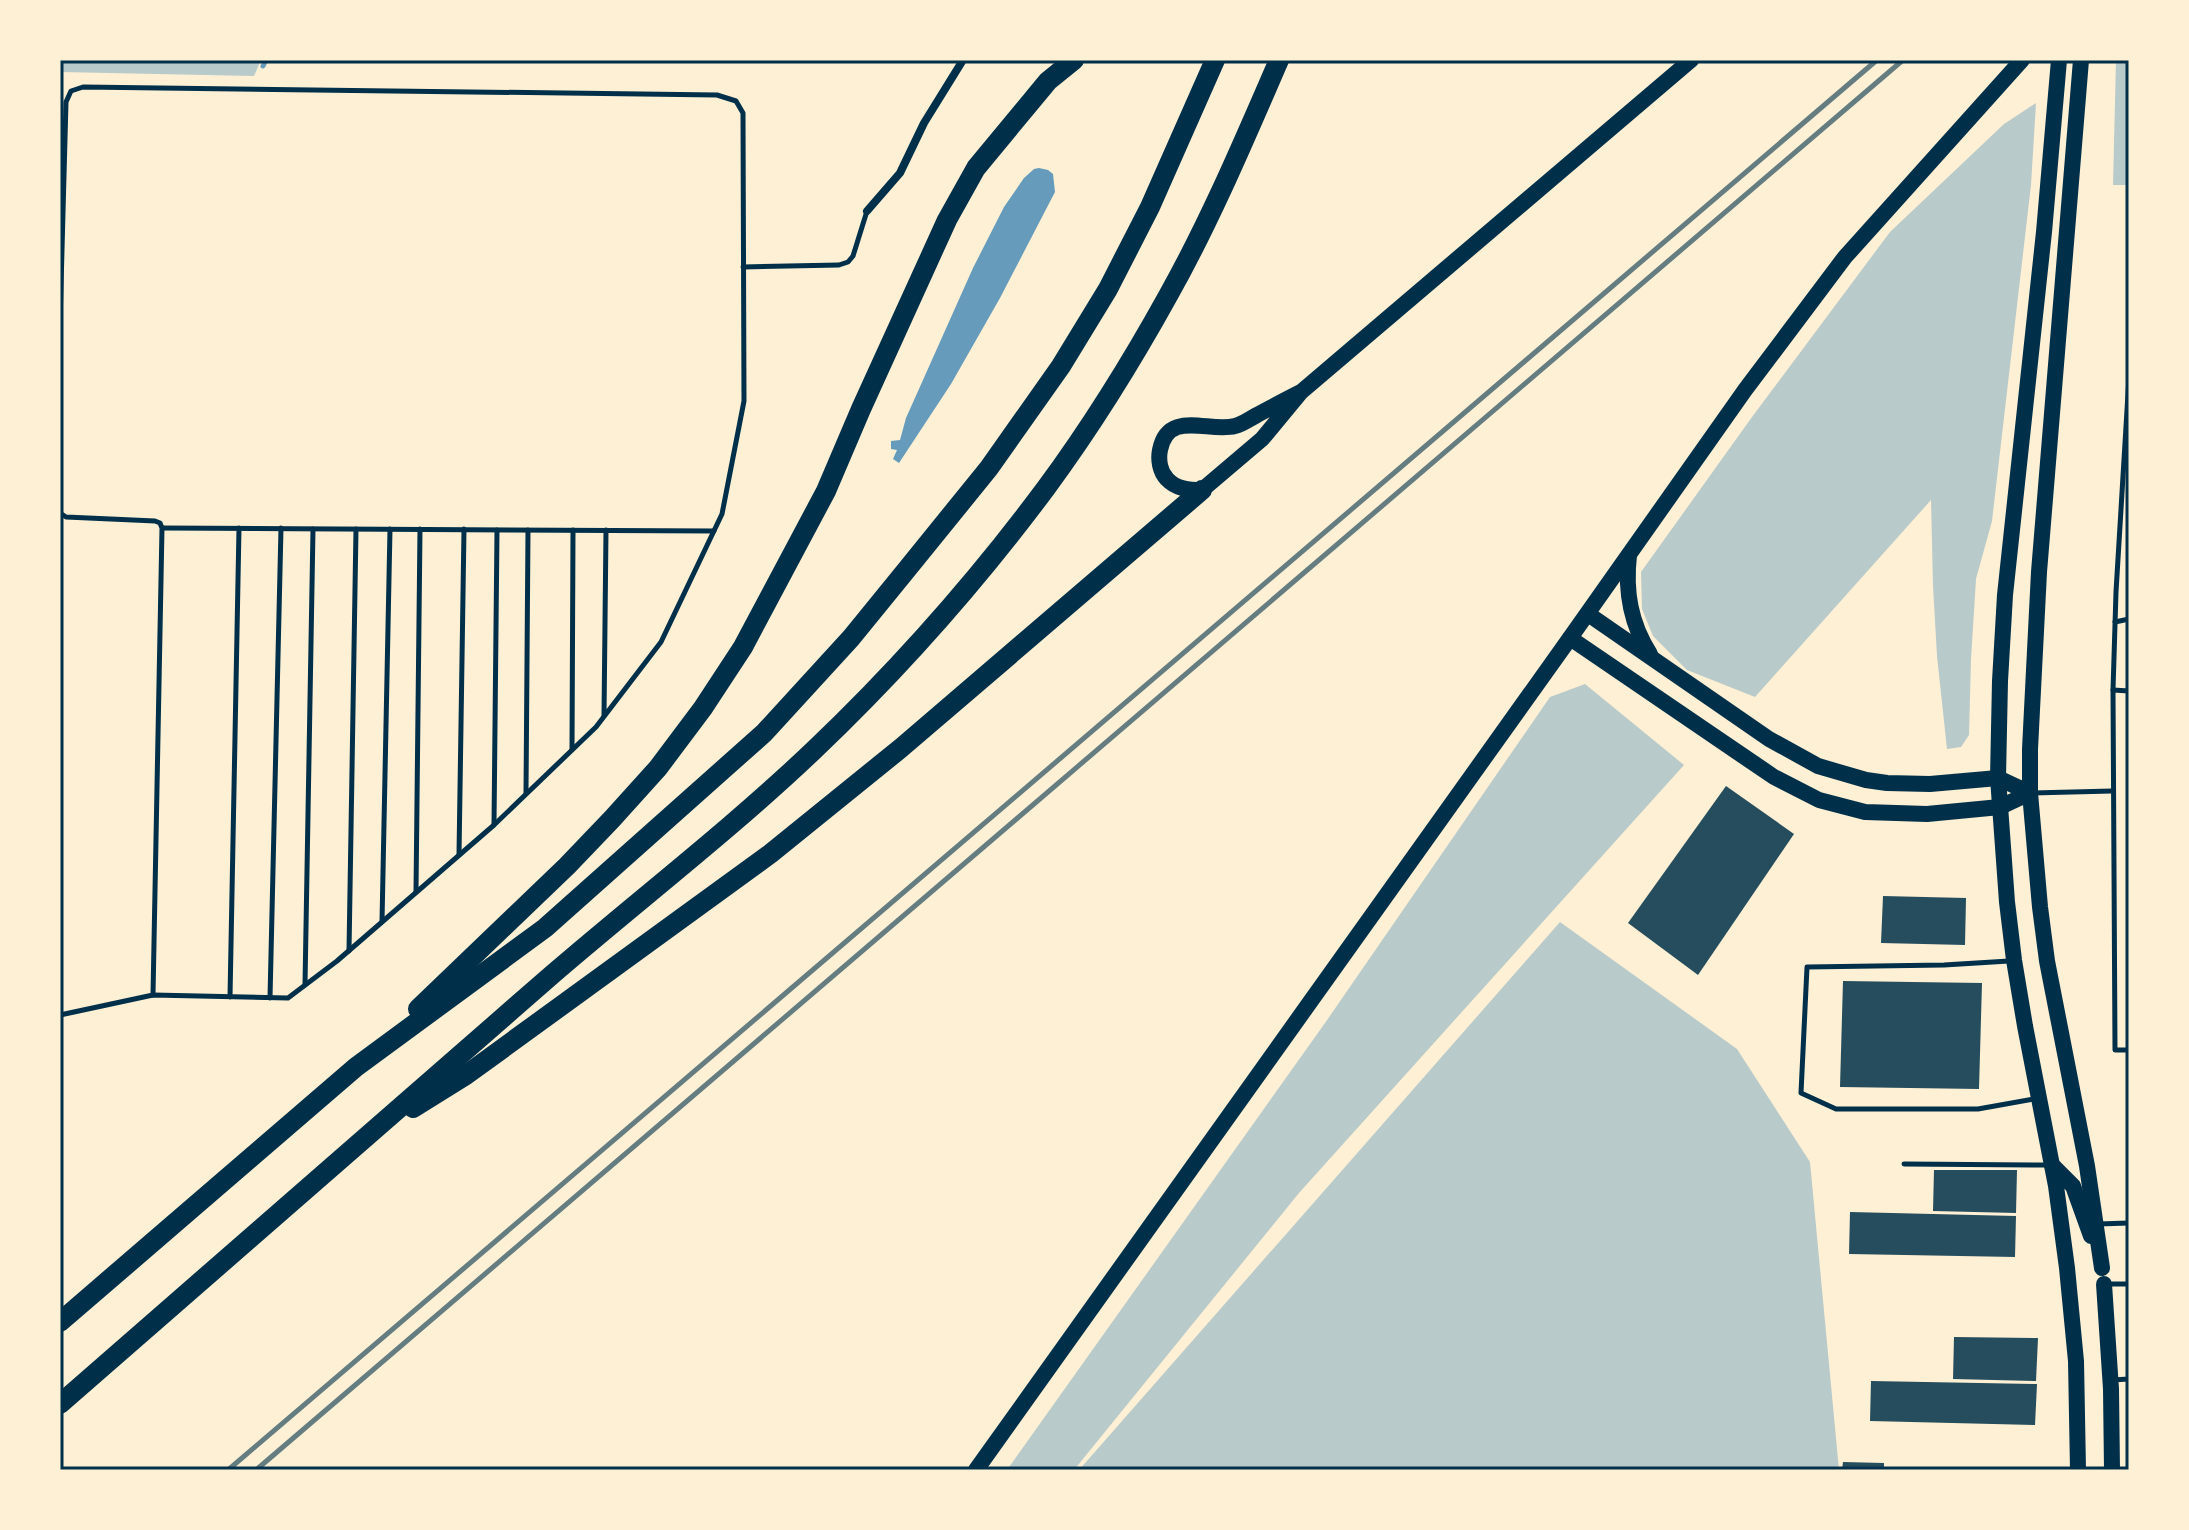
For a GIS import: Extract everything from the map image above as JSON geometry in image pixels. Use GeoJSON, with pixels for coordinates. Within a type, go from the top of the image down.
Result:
{"type":"FeatureCollection","features":[{"type":"Feature","properties":{"kind":"highway"},"geometry":{"type":"LineString","coordinates":[[60,1322],[356,1067],[567,866],[658,768],[743,647],[826,491],[947,220],[976,168],[1048,81],[1074,60]]}},
{"type":"Feature","properties":{"kind":"highway"},"geometry":{"type":"LineString","coordinates":[[356,1067],[545,928],[764,733],[851,638],[989,468],[1061,366],[1108,289],[1150,207],[1215,60]]}},
{"type":"Feature","properties":{"kind":"highway"},"geometry":{"type":"LineString","coordinates":[[60,1404],[359,1141],[725,829],[812,752],[896,668],[970,585],[1046,487],[1111,392],[1171,291],[1229,174],[1279,60]]}},
{"type":"Feature","properties":{"kind":"highway"},"geometry":{"type":"LineString","coordinates":[[359,1141],[466,1075],[770,854],[901,748],[1202,490]]}},
{"type":"Feature","properties":{"kind":"main road"},"geometry":{"type":"LineString","coordinates":[[1301,392],[1235,426],[1185,425],[1170,431],[1159,452],[1163,474],[1167,480],[1182,488],[1202,490],[1262,439],[1301,392],[1691,60]]}},
{"type":"Feature","properties":{"kind":"main road"},"geometry":{"type":"LineString","coordinates":[[976,1470],[1745,390],[1845,257],[2022,60]]}},
{"type":"Feature","properties":{"kind":"main road"},"geometry":{"type":"LineString","coordinates":[[2059,60],[2005,595],[1998,778],[2014,960],[2052,1165],[2073,1321],[2078,1470]]}},
{"type":"Feature","properties":{"kind":"main road"},"geometry":{"type":"LineString","coordinates":[[2081,60],[2039,572],[2030,793],[2047,961],[2097,1224],[2111,1380],[2112,1470]]}},
{"type":"Feature","properties":{"kind":"main road"},"geometry":{"type":"LineString","coordinates":[[1629,552],[1627,581],[1630,607],[1642,642],[1655,662]]}},
{"type":"Feature","properties":{"kind":"main road"},"geometry":{"type":"LineString","coordinates":[[1588,614],[1793,754],[1839,774],[1908,784],[1998,778],[2030,793]]}},
{"type":"Feature","properties":{"kind":"main road"},"geometry":{"type":"LineString","coordinates":[[1570,638],[1774,777],[1819,800],[1843,808],[1887,814],[1927,814],[2000,807],[2030,793]]}},
{"type":"Feature","properties":{"kind":"main road"},"geometry":{"type":"LineString","coordinates":[[2052,1165],[2073,1186],[2103,1276]]}},
{"type":"Feature","properties":{"kind":"street"},"geometry":{"type":"LineString","coordinates":[[867,211],[900,173],[924,123],[963,60]]}},
{"type":"Feature","properties":{"kind":"lane"},"geometry":{"type":"LineString","coordinates":[[60,324],[66,102],[71,91],[83,87],[717,95],[736,101],[743,113],[744,401],[722,514],[661,642],[604,716],[494,825],[349,951],[288,998],[153,995],[60,1015]]}},
{"type":"Feature","properties":{"kind":"lane"},"geometry":{"type":"LineString","coordinates":[[743,267],[839,265],[848,262],[853,256],[867,211]]}},
{"type":"Feature","properties":{"kind":"lane"},"geometry":{"type":"LineString","coordinates":[[2129,377],[2115,622],[2112,791],[2115,1050],[2129,1050]]}},
{"type":"Feature","properties":{"kind":"lane"},"geometry":{"type":"LineString","coordinates":[[60,513],[66,517],[155,521],[162,528],[153,995]]}},
{"type":"Feature","properties":{"kind":"lane"},"geometry":{"type":"LineString","coordinates":[[162,528],[714,531]]}},
{"type":"Feature","properties":{"kind":"lane"},"geometry":{"type":"LineString","coordinates":[[230,997],[239,528]]}},
{"type":"Feature","properties":{"kind":"lane"},"geometry":{"type":"LineString","coordinates":[[270,998],[281,528]]}},
{"type":"Feature","properties":{"kind":"lane"},"geometry":{"type":"LineString","coordinates":[[305,985],[313,529]]}},
{"type":"Feature","properties":{"kind":"lane"},"geometry":{"type":"LineString","coordinates":[[349,951],[356,529]]}},
{"type":"Feature","properties":{"kind":"lane"},"geometry":{"type":"LineString","coordinates":[[382,922],[390,529]]}},
{"type":"Feature","properties":{"kind":"lane"},"geometry":{"type":"LineString","coordinates":[[416,893],[420,529]]}},
{"type":"Feature","properties":{"kind":"lane"},"geometry":{"type":"LineString","coordinates":[[459,855],[464,529]]}},
{"type":"Feature","properties":{"kind":"lane"},"geometry":{"type":"LineString","coordinates":[[494,825],[497,530]]}},
{"type":"Feature","properties":{"kind":"lane"},"geometry":{"type":"LineString","coordinates":[[526,794],[528,530]]}},
{"type":"Feature","properties":{"kind":"lane"},"geometry":{"type":"LineString","coordinates":[[572,750],[573,530]]}},
{"type":"Feature","properties":{"kind":"lane"},"geometry":{"type":"LineString","coordinates":[[604,716],[606,530]]}},
{"type":"Feature","properties":{"kind":"lane"},"geometry":{"type":"LineString","coordinates":[[2115,622],[2129,619]]}},
{"type":"Feature","properties":{"kind":"lane"},"geometry":{"type":"LineString","coordinates":[[2113,690],[2129,691]]}},
{"type":"Feature","properties":{"kind":"lane"},"geometry":{"type":"LineString","coordinates":[[2030,793],[2112,791]]}},
{"type":"Feature","properties":{"kind":"lane"},"geometry":{"type":"LineString","coordinates":[[2014,960],[1944,965],[1807,967],[1801,1093],[1836,1109],[1978,1109],[2039,1098]]}},
{"type":"Feature","properties":{"kind":"lane"},"geometry":{"type":"LineString","coordinates":[[1904,1164],[2052,1165]]}},
{"type":"Feature","properties":{"kind":"lane"},"geometry":{"type":"LineString","coordinates":[[2097,1224],[2129,1223]]}},
{"type":"Feature","properties":{"kind":"lane"},"geometry":{"type":"LineString","coordinates":[[2103,1276],[2129,1284]]}},
{"type":"Feature","properties":{"kind":"lane"},"geometry":{"type":"LineString","coordinates":[[2111,1380],[2129,1379]]}},
{"type":"Feature","properties":{"kind":"shaded area"},"geometry":{"type":"Polygon","coordinates":[[[60,60],[261,60],[254,76],[60,72],[60,60]]]}},
{"type":"Feature","properties":{"kind":"shaded area"},"geometry":{"type":"Polygon","coordinates":[[[2116,60],[2129,60],[2129,185],[2113,185],[2116,60]]]}},
{"type":"Feature","properties":{"kind":"shaded area"},"geometry":{"type":"Polygon","coordinates":[[[2036,103],[2031,185],[1992,521],[1976,579],[1969,735],[1961,747],[1947,749],[1937,656],[1931,500],[1755,697],[1687,670],[1653,636],[1642,609],[1641,572],[1890,232],[2004,124],[2036,103]]]}},
{"type":"Feature","properties":{"kind":"shaded area"},"geometry":{"type":"Polygon","coordinates":[[[1585,684],[1684,765],[1299,1193],[1074,1470],[1007,1470],[1325,1023],[1550,697],[1585,684]]]}},
{"type":"Feature","properties":{"kind":"shaded area"},"geometry":{"type":"Polygon","coordinates":[[[1560,922],[1737,1049],[1810,1162],[1839,1470],[1079,1470],[1560,922]]]}},
{"type":"Feature","properties":{"kind":"water"},"geometry":{"type":"Polygon","coordinates":[[[1039,168],[1053,174],[1055,192],[951,384],[899,463],[893,459],[897,450],[891,449],[891,441],[900,440],[906,418],[973,268],[1004,207],[1024,178],[1039,168]]]}},
{"type":"Feature","properties":{"kind":"building"},"geometry":{"type":"Polygon","coordinates":[[[1726,786],[1794,834],[1698,975],[1628,923],[1726,786]]]}},
{"type":"Feature","properties":{"kind":"building"},"geometry":{"type":"Polygon","coordinates":[[[1883,896],[1966,898],[1965,945],[1881,943],[1883,896]]]}},
{"type":"Feature","properties":{"kind":"building"},"geometry":{"type":"Polygon","coordinates":[[[1843,981],[1982,983],[1979,1089],[1840,1087],[1843,981]]]}},
{"type":"Feature","properties":{"kind":"building"},"geometry":{"type":"Polygon","coordinates":[[[1934,1170],[2017,1170],[2016,1213],[1933,1211],[1934,1170]]]}},
{"type":"Feature","properties":{"kind":"building"},"geometry":{"type":"Polygon","coordinates":[[[1850,1212],[2016,1216],[2015,1257],[1849,1254],[1850,1212]]]}},
{"type":"Feature","properties":{"kind":"building"},"geometry":{"type":"Polygon","coordinates":[[[1954,1337],[2038,1338],[2036,1381],[1953,1379],[1954,1337]]]}},
{"type":"Feature","properties":{"kind":"building"},"geometry":{"type":"Polygon","coordinates":[[[1871,1381],[2037,1384],[2035,1425],[1870,1421],[1871,1381]]]}},
{"type":"Feature","properties":{"kind":"building"},"geometry":{"type":"Polygon","coordinates":[[[1843,1462],[1884,1463],[1884,1470],[1842,1470],[1843,1462]]]}},
{"type":"Feature","properties":{"kind":"waterway"},"geometry":{"type":"LineString","coordinates":[[263,66],[266,60]]}},
{"type":"Feature","properties":{"kind":"railway"},"geometry":{"type":"LineString","coordinates":[[228,1470],[1877,60]]}},
{"type":"Feature","properties":{"kind":"railway"},"geometry":{"type":"LineString","coordinates":[[256,1470],[1903,60]]}}]}
